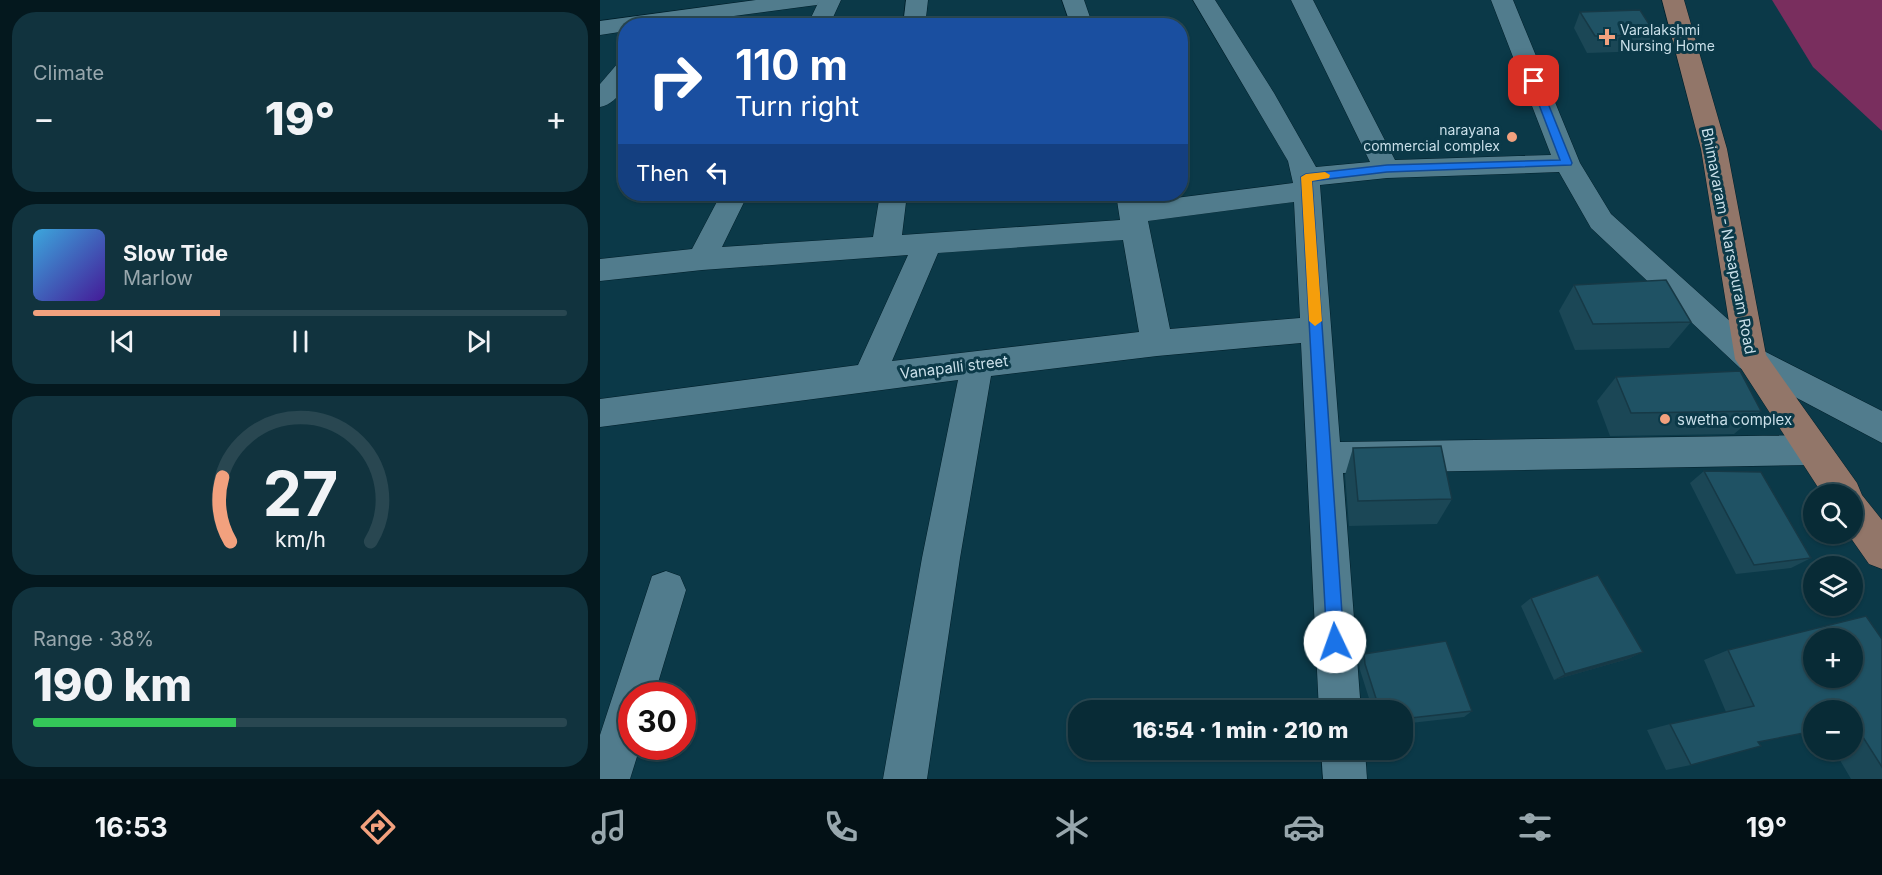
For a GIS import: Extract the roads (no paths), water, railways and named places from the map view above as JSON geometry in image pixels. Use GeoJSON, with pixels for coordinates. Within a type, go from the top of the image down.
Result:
{"type":"FeatureCollection","features":[{"type":"Feature","properties":{"kind":"main road","name":"Bhimavaram - Narsapuram Road"},"geometry":{"type":"LineString","coordinates":[[1672,0],[1714,149],[1751,359],[1836,484]]}},
{"type":"Feature","properties":{"kind":"main road"},"geometry":{"type":"LineString","coordinates":[[1863,524],[1882,551]]}},
{"type":"Feature","properties":{"kind":"street"},"geometry":{"type":"LineString","coordinates":[[687,18],[810,0]]}},
{"type":"Feature","properties":{"kind":"street"},"geometry":{"type":"LineString","coordinates":[[822,18],[830,0]]}},
{"type":"Feature","properties":{"kind":"street"},"geometry":{"type":"LineString","coordinates":[[915,18],[917,0]]}},
{"type":"Feature","properties":{"kind":"street"},"geometry":{"type":"LineString","coordinates":[[1072,0],[1079,18]]}},
{"type":"Feature","properties":{"kind":"street"},"geometry":{"type":"LineString","coordinates":[[1204,0],[1301,161],[1306,184],[1339,700]]}},
{"type":"Feature","properties":{"kind":"street"},"geometry":{"type":"LineString","coordinates":[[1302,0],[1387,169]]}},
{"type":"Feature","properties":{"kind":"street"},"geometry":{"type":"LineString","coordinates":[[1502,0],[1567,163],[1601,221],[1751,359],[1882,428]]}},
{"type":"Feature","properties":{"kind":"street"},"geometry":{"type":"LineString","coordinates":[[600,28],[618,26]]}},
{"type":"Feature","properties":{"kind":"street"},"geometry":{"type":"LineString","coordinates":[[600,100],[618,78]]}},
{"type":"Feature","properties":{"kind":"street"},"geometry":{"type":"LineString","coordinates":[[600,270],[702,258],[928,242],[1132,212],[1387,169],[1567,163]]}},
{"type":"Feature","properties":{"kind":"street"},"geometry":{"type":"LineString","coordinates":[[702,258],[730,201]]}},
{"type":"Feature","properties":{"kind":"street"},"geometry":{"type":"LineString","coordinates":[[886,245],[892,201]]}},
{"type":"Feature","properties":{"kind":"street"},"geometry":{"type":"LineString","coordinates":[[1132,212],[1157,343]]}},
{"type":"Feature","properties":{"kind":"street"},"geometry":{"type":"LineString","coordinates":[[869,377],[928,242]]}},
{"type":"Feature","properties":{"kind":"street","name":"Vanapalli street"},"geometry":{"type":"LineString","coordinates":[[600,413],[869,377],[1157,343],[1316,329]]}},
{"type":"Feature","properties":{"kind":"street"},"geometry":{"type":"LineString","coordinates":[[905,779],[941,558],[977,365]]}},
{"type":"Feature","properties":{"kind":"street"},"geometry":{"type":"LineString","coordinates":[[1324,458],[1813,450]]}},
{"type":"Feature","properties":{"kind":"street"},"geometry":{"type":"LineString","coordinates":[[637,682],[666,590]]}},
{"type":"Feature","properties":{"kind":"street"},"geometry":{"type":"LineString","coordinates":[[608,779],[618,747]]}},
{"type":"Feature","properties":{"kind":"street"},"geometry":{"type":"LineString","coordinates":[[1344,760],[1345,779]]}},
{"type":"Feature","properties":{"kind":"place","name":"Varalakshmi Nursing Home"},"geometry":{"type":"Point","coordinates":[1607,37]}},
{"type":"Feature","properties":{"kind":"place","name":"narayana commercial complex"},"geometry":{"type":"Point","coordinates":[1512,137]}},
{"type":"Feature","properties":{"kind":"place","name":"swetha complex"},"geometry":{"type":"Point","coordinates":[1665,419]}}]}
